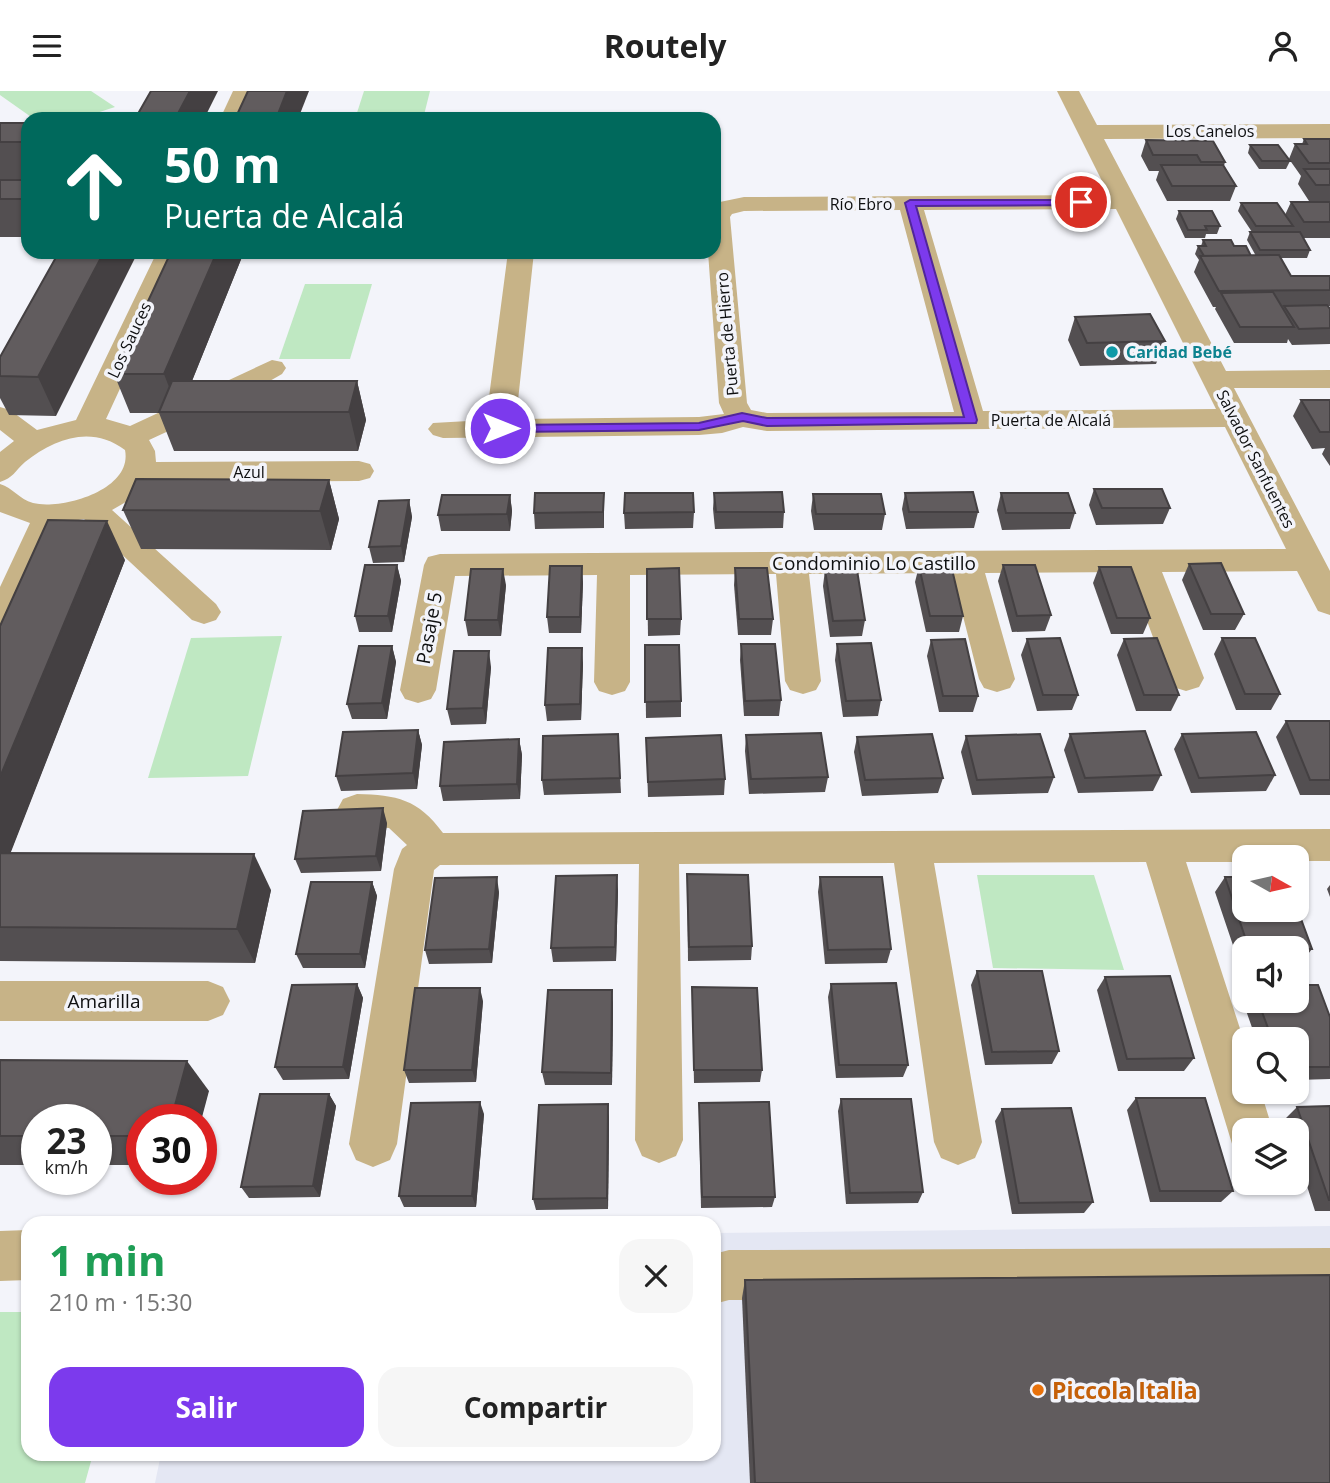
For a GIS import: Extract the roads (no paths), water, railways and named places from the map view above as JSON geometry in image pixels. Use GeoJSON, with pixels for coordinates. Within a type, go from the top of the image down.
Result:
{"type":"FeatureCollection","features":[{"type":"Feature","properties":{"kind":"street"},"geometry":{"type":"LineString","coordinates":[[234,112],[244,91]]}},
{"type":"Feature","properties":{"kind":"street","name":"Salvador Sanfuentes"},"geometry":{"type":"LineString","coordinates":[[1068,91],[1330,603]]}},
{"type":"Feature","properties":{"kind":"street","name":"Los Canelos"},"geometry":{"type":"LineString","coordinates":[[1089,132],[1330,131]]}},
{"type":"Feature","properties":{"kind":"street","name":"Río Ebro"},"geometry":{"type":"LineString","coordinates":[[721,206],[1125,202]]}},
{"type":"Feature","properties":{"kind":"street"},"geometry":{"type":"LineString","coordinates":[[910,203],[971,420]]}},
{"type":"Feature","properties":{"kind":"street","name":"Puerta de Hierro"},"geometry":{"type":"LineString","coordinates":[[721,254],[733,408],[742,417]]}},
{"type":"Feature","properties":{"kind":"street","name":"Los Sauces"},"geometry":{"type":"LineString","coordinates":[[87,428],[167,259]]}},
{"type":"Feature","properties":{"kind":"street"},"geometry":{"type":"LineString","coordinates":[[500,428],[520,259]]}},
{"type":"Feature","properties":{"kind":"street"},"geometry":{"type":"LineString","coordinates":[[128,438],[232,391],[272,368]]}},
{"type":"Feature","properties":{"kind":"street"},"geometry":{"type":"LineString","coordinates":[[1216,380],[1330,379]]}},
{"type":"Feature","properties":{"kind":"street"},"geometry":{"type":"LineString","coordinates":[[0,416],[34,442]]}},
{"type":"Feature","properties":{"kind":"street"},"geometry":{"type":"LineString","coordinates":[[443,429],[699,426],[722,424],[742,417]]}},
{"type":"Feature","properties":{"kind":"street","name":"Puerta de Alcalá"},"geometry":{"type":"LineString","coordinates":[[742,417],[767,422],[1235,418]]}},
{"type":"Feature","properties":{"kind":"street"},"geometry":{"type":"LineString","coordinates":[[0,472],[20,450],[47,435],[87,428],[119,432],[138,445],[142,459],[138,472],[127,487],[107,500],[76,511],[50,515],[4,504]]}},
{"type":"Feature","properties":{"kind":"street","name":"Azul"},"geometry":{"type":"LineString","coordinates":[[138,472],[359,471]]}},
{"type":"Feature","properties":{"kind":"street"},"geometry":{"type":"LineString","coordinates":[[89,506],[204,612]]}},
{"type":"Feature","properties":{"kind":"street"},"geometry":{"type":"LineString","coordinates":[[0,623],[50,515]]}},
{"type":"Feature","properties":{"kind":"street","name":"Condominio Lo Castillo"},"geometry":{"type":"LineString","coordinates":[[440,565],[1308,560]]}},
{"type":"Feature","properties":{"kind":"street"},"geometry":{"type":"LineString","coordinates":[[1141,561],[1186,678]]}},
{"type":"Feature","properties":{"kind":"street"},"geometry":{"type":"LineString","coordinates":[[966,562],[997,680]]}},
{"type":"Feature","properties":{"kind":"street"},"geometry":{"type":"LineString","coordinates":[[791,563],[803,681]]}},
{"type":"Feature","properties":{"kind":"street"},"geometry":{"type":"LineString","coordinates":[[612,682],[614,564]]}},
{"type":"Feature","properties":{"kind":"street","name":"Pasaje 5"},"geometry":{"type":"LineString","coordinates":[[418,690],[440,565]]}},
{"type":"Feature","properties":{"kind":"street"},"geometry":{"type":"LineString","coordinates":[[357,810],[393,810],[402,814],[417,827],[432,849]]}},
{"type":"Feature","properties":{"kind":"street"},"geometry":{"type":"LineString","coordinates":[[1161,845],[1246,1118]]}},
{"type":"Feature","properties":{"kind":"street"},"geometry":{"type":"LineString","coordinates":[[373,1144],[414,869],[416,861],[432,849],[1330,845]]}},
{"type":"Feature","properties":{"kind":"street"},"geometry":{"type":"LineString","coordinates":[[911,846],[958,1142]]}},
{"type":"Feature","properties":{"kind":"street"},"geometry":{"type":"LineString","coordinates":[[659,847],[659,1140]]}},
{"type":"Feature","properties":{"kind":"street","name":"Amarilla"},"geometry":{"type":"LineString","coordinates":[[0,1001],[208,1001]]}},
{"type":"Feature","properties":{"kind":"street"},"geometry":{"type":"LineString","coordinates":[[0,1256],[21,1255]]}},
{"type":"Feature","properties":{"kind":"street"},"geometry":{"type":"LineString","coordinates":[[721,1278],[743,1275],[1330,1273]]}},
{"type":"Feature","properties":{"kind":"place","name":"Caridad Bebé"},"geometry":{"type":"Point","coordinates":[1112,352]}},
{"type":"Feature","properties":{"kind":"place","name":"Piccola Italia"},"geometry":{"type":"Point","coordinates":[1038,1390]}}]}
